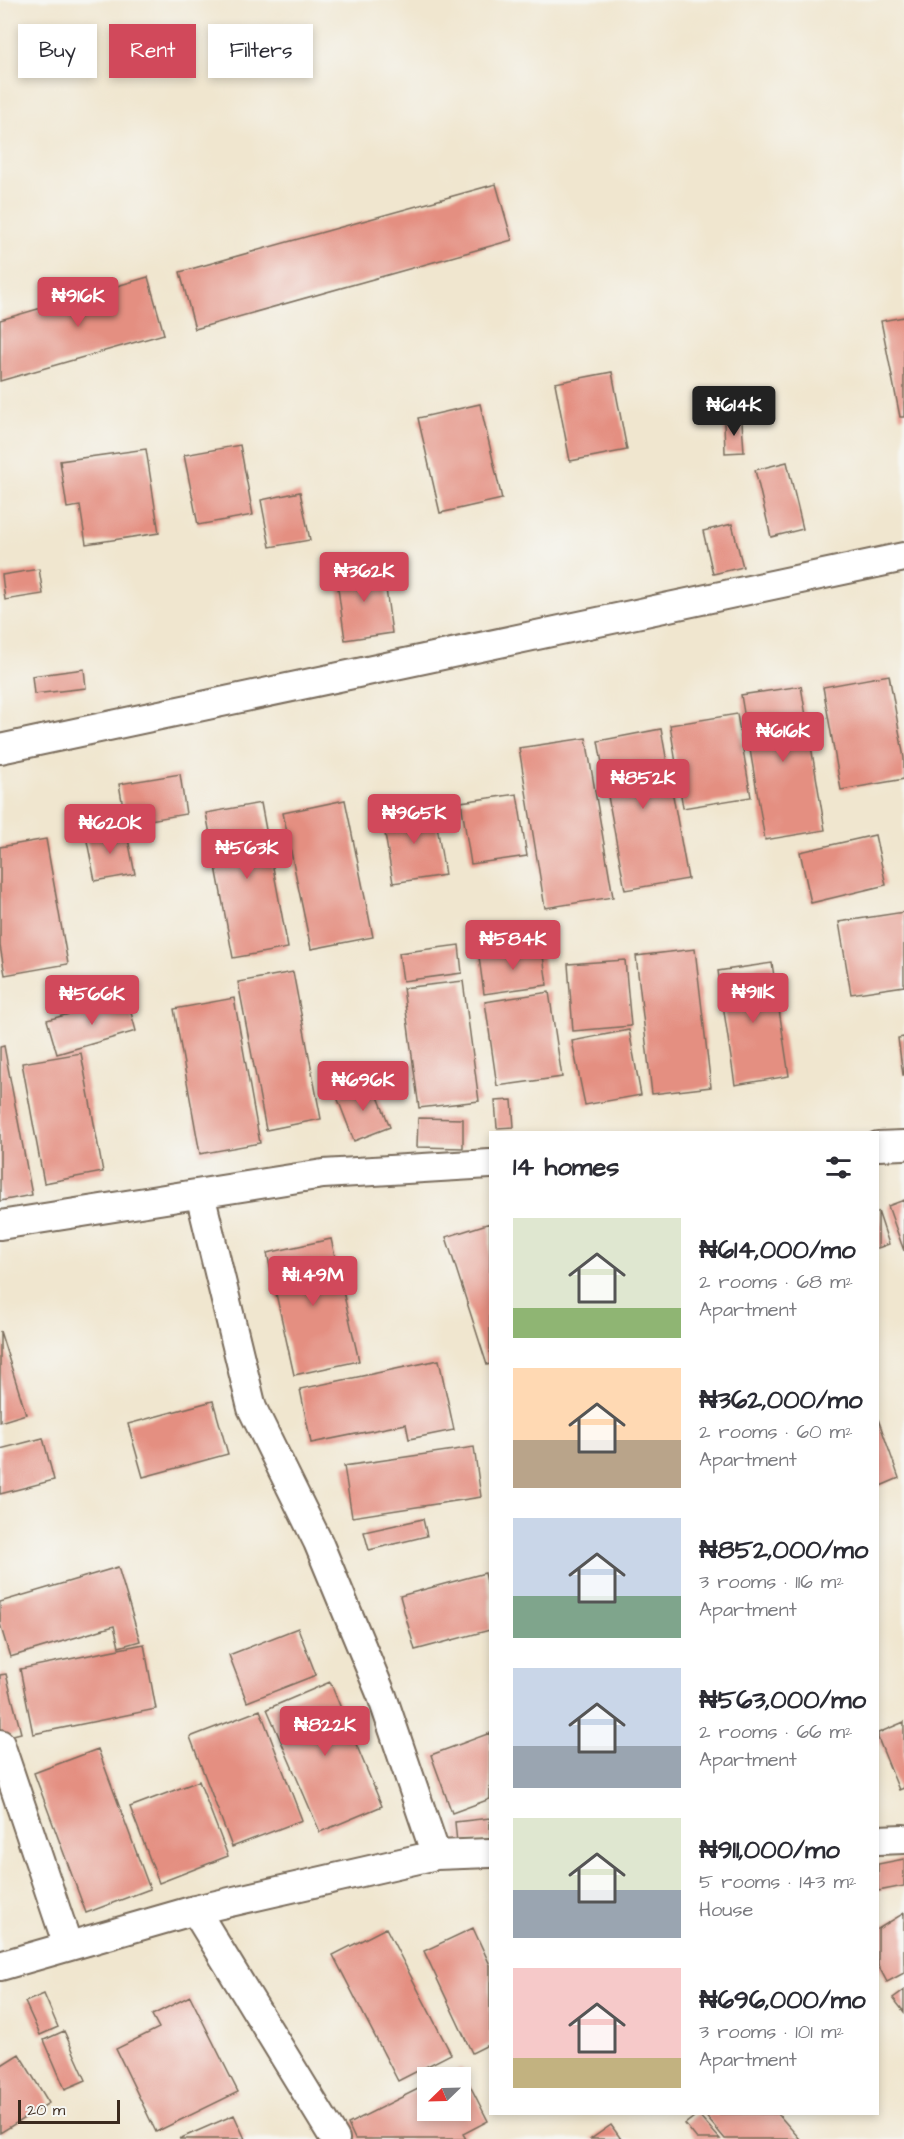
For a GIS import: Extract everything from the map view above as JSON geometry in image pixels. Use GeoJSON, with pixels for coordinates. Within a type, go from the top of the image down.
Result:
{"type":"FeatureCollection","features":[{"type":"Feature","properties":{"kind":"street"},"geometry":{"type":"LineString","coordinates":[[0,749],[904,557]]}},
{"type":"Feature","properties":{"kind":"street"},"geometry":{"type":"LineString","coordinates":[[879,1146],[904,1145]]}},
{"type":"Feature","properties":{"kind":"street"},"geometry":{"type":"LineString","coordinates":[[0,1225],[323,1174],[489,1164]]}},
{"type":"Feature","properties":{"kind":"street"},"geometry":{"type":"LineString","coordinates":[[200,1194],[252,1408],[318,1542],[382,1696],[436,1855]]}},
{"type":"Feature","properties":{"kind":"street"},"geometry":{"type":"LineString","coordinates":[[0,1744],[68,1946]]}},
{"type":"Feature","properties":{"kind":"street"},"geometry":{"type":"LineString","coordinates":[[879,1840],[904,1839]]}},
{"type":"Feature","properties":{"kind":"street"},"geometry":{"type":"LineString","coordinates":[[0,1966],[195,1910],[436,1855],[489,1853]]}},
{"type":"Feature","properties":{"kind":"street"},"geometry":{"type":"LineString","coordinates":[[195,1910],[335,2139]]}},
{"type":"Feature","properties":{"kind":"building"},"geometry":{"type":"Polygon","coordinates":[[[496,184],[512,240],[195,329],[180,272],[496,184]]]}},
{"type":"Feature","properties":{"kind":"building"},"geometry":{"type":"Polygon","coordinates":[[[148,277],[164,334],[0,381],[0,320],[148,277]]]}},
{"type":"Feature","properties":{"kind":"building"},"geometry":{"type":"Polygon","coordinates":[[[904,317],[904,417],[900,417],[881,321],[904,317]]]}},
{"type":"Feature","properties":{"kind":"building"},"geometry":{"type":"Polygon","coordinates":[[[612,372],[627,450],[570,461],[555,383],[612,372]]]}},
{"type":"Feature","properties":{"kind":"building"},"geometry":{"type":"Polygon","coordinates":[[[480,404],[502,499],[440,513],[418,418],[480,404]]]}},
{"type":"Feature","properties":{"kind":"building"},"geometry":{"type":"Polygon","coordinates":[[[724,422],[742,422],[744,452],[725,453],[724,422]]]}},
{"type":"Feature","properties":{"kind":"building"},"geometry":{"type":"Polygon","coordinates":[[[240,445],[253,515],[198,525],[184,455],[240,445]]]}},
{"type":"Feature","properties":{"kind":"building"},"geometry":{"type":"Polygon","coordinates":[[[146,449],[159,533],[86,544],[80,506],[67,508],[60,461],[146,449]]]}},
{"type":"Feature","properties":{"kind":"building"},"geometry":{"type":"Polygon","coordinates":[[[787,462],[803,529],[771,537],[755,470],[787,462]]]}},
{"type":"Feature","properties":{"kind":"building"},"geometry":{"type":"Polygon","coordinates":[[[300,492],[310,540],[270,547],[261,500],[300,492]]]}},
{"type":"Feature","properties":{"kind":"building"},"geometry":{"type":"Polygon","coordinates":[[[732,524],[743,567],[713,574],[703,531],[732,524]]]}},
{"type":"Feature","properties":{"kind":"building"},"geometry":{"type":"Polygon","coordinates":[[[383,567],[392,633],[345,640],[336,573],[383,567]]]}},
{"type":"Feature","properties":{"kind":"building"},"geometry":{"type":"Polygon","coordinates":[[[39,569],[43,594],[5,600],[2,575],[39,569]]]}},
{"type":"Feature","properties":{"kind":"building"},"geometry":{"type":"Polygon","coordinates":[[[84,669],[86,688],[34,694],[32,676],[84,669]]]}},
{"type":"Feature","properties":{"kind":"building"},"geometry":{"type":"Polygon","coordinates":[[[889,675],[904,758],[904,779],[841,790],[823,687],[889,675]]]}},
{"type":"Feature","properties":{"kind":"building"},"geometry":{"type":"Polygon","coordinates":[[[801,686],[825,830],[765,840],[741,695],[801,686]]]}},
{"type":"Feature","properties":{"kind":"building"},"geometry":{"type":"Polygon","coordinates":[[[737,714],[751,797],[683,808],[670,725],[737,714]]]}},
{"type":"Feature","properties":{"kind":"building"},"geometry":{"type":"Polygon","coordinates":[[[661,729],[688,879],[625,890],[598,741],[661,729]]]}},
{"type":"Feature","properties":{"kind":"building"},"geometry":{"type":"Polygon","coordinates":[[[586,738],[613,897],[545,908],[519,748],[586,738]]]}},
{"type":"Feature","properties":{"kind":"building"},"geometry":{"type":"Polygon","coordinates":[[[180,774],[186,814],[126,824],[119,784],[180,774]]]}},
{"type":"Feature","properties":{"kind":"building"},"geometry":{"type":"Polygon","coordinates":[[[517,794],[527,856],[471,864],[461,802],[517,794]]]}},
{"type":"Feature","properties":{"kind":"building"},"geometry":{"type":"Polygon","coordinates":[[[345,800],[373,937],[311,949],[283,813],[345,800]]]}},
{"type":"Feature","properties":{"kind":"building"},"geometry":{"type":"Polygon","coordinates":[[[261,803],[288,948],[233,958],[206,813],[261,803]]]}},
{"type":"Feature","properties":{"kind":"building"},"geometry":{"type":"Polygon","coordinates":[[[434,807],[445,875],[393,883],[382,815],[434,807]]]}},
{"type":"Feature","properties":{"kind":"building"},"geometry":{"type":"Polygon","coordinates":[[[126,829],[135,874],[95,881],[86,836],[126,829]]]}},
{"type":"Feature","properties":{"kind":"building"},"geometry":{"type":"Polygon","coordinates":[[[875,835],[886,885],[811,903],[800,852],[875,835]]]}},
{"type":"Feature","properties":{"kind":"building"},"geometry":{"type":"Polygon","coordinates":[[[46,839],[68,964],[5,975],[0,946],[0,847],[46,839]]]}},
{"type":"Feature","properties":{"kind":"building"},"geometry":{"type":"Polygon","coordinates":[[[904,912],[904,986],[851,994],[839,922],[904,912]]]}},
{"type":"Feature","properties":{"kind":"building"},"geometry":{"type":"Polygon","coordinates":[[[459,945],[462,973],[403,981],[399,953],[459,945]]]}},
{"type":"Feature","properties":{"kind":"building"},"geometry":{"type":"Polygon","coordinates":[[[542,948],[547,985],[484,994],[479,957],[542,948]]]}},
{"type":"Feature","properties":{"kind":"building"},"geometry":{"type":"Polygon","coordinates":[[[695,949],[711,1087],[652,1094],[636,956],[695,949]]]}},
{"type":"Feature","properties":{"kind":"building"},"geometry":{"type":"Polygon","coordinates":[[[625,960],[631,1026],[573,1031],[568,964],[625,960]]]}},
{"type":"Feature","properties":{"kind":"building"},"geometry":{"type":"Polygon","coordinates":[[[772,963],[789,1076],[735,1085],[718,971],[772,963]]]}},
{"type":"Feature","properties":{"kind":"building"},"geometry":{"type":"Polygon","coordinates":[[[293,972],[321,1119],[266,1130],[238,982],[293,972]]]}},
{"type":"Feature","properties":{"kind":"building"},"geometry":{"type":"Polygon","coordinates":[[[463,981],[479,1101],[419,1108],[403,988],[463,981]]]}},
{"type":"Feature","properties":{"kind":"building"},"geometry":{"type":"Polygon","coordinates":[[[549,992],[562,1077],[497,1086],[485,1002],[549,992]]]}},
{"type":"Feature","properties":{"kind":"building"},"geometry":{"type":"Polygon","coordinates":[[[127,998],[136,1031],[57,1054],[47,1020],[127,998]]]}},
{"type":"Feature","properties":{"kind":"building"},"geometry":{"type":"Polygon","coordinates":[[[234,998],[260,1143],[200,1154],[174,1009],[234,998]]]}},
{"type":"Feature","properties":{"kind":"building"},"geometry":{"type":"Polygon","coordinates":[[[629,1030],[641,1095],[585,1105],[572,1041],[629,1030]]]}},
{"type":"Feature","properties":{"kind":"building"},"geometry":{"type":"Polygon","coordinates":[[[904,1037],[904,1075],[903,1075],[898,1038],[904,1037]]]}},
{"type":"Feature","properties":{"kind":"building"},"geometry":{"type":"Polygon","coordinates":[[[4,1046],[32,1195],[0,1201],[0,1047],[4,1046]]]}},
{"type":"Feature","properties":{"kind":"building"},"geometry":{"type":"Polygon","coordinates":[[[81,1053],[103,1172],[44,1183],[22,1063],[81,1053]]]}},
{"type":"Feature","properties":{"kind":"building"},"geometry":{"type":"Polygon","coordinates":[[[373,1084],[390,1127],[354,1141],[337,1097],[373,1084]]]}},
{"type":"Feature","properties":{"kind":"building"},"geometry":{"type":"Polygon","coordinates":[[[512,1100],[514,1127],[497,1128],[495,1101],[512,1100]]]}},
{"type":"Feature","properties":{"kind":"building"},"geometry":{"type":"Polygon","coordinates":[[[418,1118],[463,1119],[463,1148],[417,1147],[418,1118]]]}},
{"type":"Feature","properties":{"kind":"building"},"geometry":{"type":"Polygon","coordinates":[[[904,1200],[904,1251],[888,1206],[904,1200]]]}},
{"type":"Feature","properties":{"kind":"building"},"geometry":{"type":"Polygon","coordinates":[[[879,1214],[889,1244],[879,1248],[879,1214]]]}},
{"type":"Feature","properties":{"kind":"building"},"geometry":{"type":"Polygon","coordinates":[[[489,1223],[489,1364],[487,1365],[446,1237],[489,1223]]]}},
{"type":"Feature","properties":{"kind":"building"},"geometry":{"type":"Polygon","coordinates":[[[331,1239],[359,1361],[294,1375],[267,1253],[331,1239]]]}},
{"type":"Feature","properties":{"kind":"building"},"geometry":{"type":"Polygon","coordinates":[[[0,1331],[26,1414],[0,1422],[0,1331]]]}},
{"type":"Feature","properties":{"kind":"building"},"geometry":{"type":"Polygon","coordinates":[[[439,1360],[454,1430],[409,1439],[406,1424],[311,1443],[300,1389],[439,1360]]]}},
{"type":"Feature","properties":{"kind":"building"},"geometry":{"type":"Polygon","coordinates":[[[213,1401],[228,1454],[143,1477],[128,1424],[213,1401]]]}},
{"type":"Feature","properties":{"kind":"building"},"geometry":{"type":"Polygon","coordinates":[[[879,1422],[899,1478],[879,1487],[879,1422]]]}},
{"type":"Feature","properties":{"kind":"building"},"geometry":{"type":"Polygon","coordinates":[[[43,1438],[54,1480],[0,1494],[0,1449],[43,1438]]]}},
{"type":"Feature","properties":{"kind":"building"},"geometry":{"type":"Polygon","coordinates":[[[474,1447],[481,1497],[352,1517],[344,1466],[474,1447]]]}},
{"type":"Feature","properties":{"kind":"building"},"geometry":{"type":"Polygon","coordinates":[[[423,1519],[427,1536],[369,1550],[364,1532],[423,1519]]]}},
{"type":"Feature","properties":{"kind":"building"},"geometry":{"type":"Polygon","coordinates":[[[118,1567],[140,1641],[119,1647],[114,1626],[10,1657],[0,1624],[0,1602],[118,1567]]]}},
{"type":"Feature","properties":{"kind":"building"},"geometry":{"type":"Polygon","coordinates":[[[485,1573],[489,1590],[489,1630],[415,1650],[400,1596],[485,1573]]]}},
{"type":"Feature","properties":{"kind":"building"},"geometry":{"type":"Polygon","coordinates":[[[298,1628],[316,1675],[247,1702],[229,1655],[298,1628]]]}},
{"type":"Feature","properties":{"kind":"building"},"geometry":{"type":"Polygon","coordinates":[[[144,1644],[156,1709],[33,1734],[20,1669],[144,1644]]]}},
{"type":"Feature","properties":{"kind":"building"},"geometry":{"type":"Polygon","coordinates":[[[6,1674],[21,1733],[1,1738],[0,1675],[6,1674]]]}},
{"type":"Feature","properties":{"kind":"building"},"geometry":{"type":"Polygon","coordinates":[[[330,1682],[382,1806],[320,1832],[267,1709],[330,1682]]]}},
{"type":"Feature","properties":{"kind":"building"},"geometry":{"type":"Polygon","coordinates":[[[260,1710],[302,1820],[232,1847],[190,1737],[260,1710]]]}},
{"type":"Feature","properties":{"kind":"building"},"geometry":{"type":"Polygon","coordinates":[[[904,1722],[904,1788],[899,1790],[879,1740],[879,1733],[904,1722]]]}},
{"type":"Feature","properties":{"kind":"building"},"geometry":{"type":"Polygon","coordinates":[[[489,1733],[489,1799],[452,1813],[431,1755],[489,1733]]]}},
{"type":"Feature","properties":{"kind":"building"},"geometry":{"type":"Polygon","coordinates":[[[98,1749],[150,1889],[86,1913],[34,1773],[98,1749]]]}},
{"type":"Feature","properties":{"kind":"building"},"geometry":{"type":"Polygon","coordinates":[[[199,1781],[228,1856],[159,1883],[130,1807],[199,1781]]]}},
{"type":"Feature","properties":{"kind":"building"},"geometry":{"type":"Polygon","coordinates":[[[489,1818],[489,1839],[457,1843],[455,1822],[489,1818]]]}},
{"type":"Feature","properties":{"kind":"building"},"geometry":{"type":"Polygon","coordinates":[[[904,1859],[904,1886],[879,1891],[879,1864],[904,1859]]]}},
{"type":"Feature","properties":{"kind":"building"},"geometry":{"type":"Polygon","coordinates":[[[904,1913],[904,1973],[887,1982],[879,1967],[879,1928],[904,1913]]]}},
{"type":"Feature","properties":{"kind":"building"},"geometry":{"type":"Polygon","coordinates":[[[386,1928],[451,2054],[425,2067],[417,2067],[417,2071],[398,2081],[333,1955],[386,1928]]]}},
{"type":"Feature","properties":{"kind":"building"},"geometry":{"type":"Polygon","coordinates":[[[473,1928],[489,1963],[489,2044],[472,2053],[424,1951],[473,1928]]]}},
{"type":"Feature","properties":{"kind":"building"},"geometry":{"type":"Polygon","coordinates":[[[904,1990],[904,2012],[893,1998],[904,1990]]]}},
{"type":"Feature","properties":{"kind":"building"},"geometry":{"type":"Polygon","coordinates":[[[44,1994],[58,2027],[40,2035],[25,2002],[44,1994]]]}},
{"type":"Feature","properties":{"kind":"building"},"geometry":{"type":"Polygon","coordinates":[[[190,1996],[238,2092],[156,2132],[116,2049],[159,2028],[152,2015],[190,1996]]]}},
{"type":"Feature","properties":{"kind":"building"},"geometry":{"type":"Polygon","coordinates":[[[64,2031],[86,2080],[65,2089],[44,2040],[64,2031]]]}},
{"type":"Feature","properties":{"kind":"building"},"geometry":{"type":"Polygon","coordinates":[[[19,2054],[49,2103],[0,2133],[0,2066],[19,2054]]]}},
{"type":"Feature","properties":{"kind":"building"},"geometry":{"type":"Polygon","coordinates":[[[471,2088],[488,2121],[463,2134],[466,2139],[355,2139],[348,2124],[417,2090],[417,2121],[471,2121],[471,2088]]]}},
{"type":"Feature","properties":{"kind":"building"},"geometry":{"type":"Polygon","coordinates":[[[234,2115],[245,2139],[179,2139],[234,2115]]]}},
{"type":"Feature","properties":{"kind":"building"},"geometry":{"type":"Polygon","coordinates":[[[699,2115],[720,2139],[697,2139],[685,2124],[699,2115]]]}},
{"type":"Feature","properties":{"kind":"building"},"geometry":{"type":"Polygon","coordinates":[[[705,2115],[779,2115],[800,2139],[725,2139],[705,2115]]]}},
{"type":"Feature","properties":{"kind":"building"},"geometry":{"type":"Polygon","coordinates":[[[611,2125],[621,2139],[591,2139],[611,2125]]]}}]}
